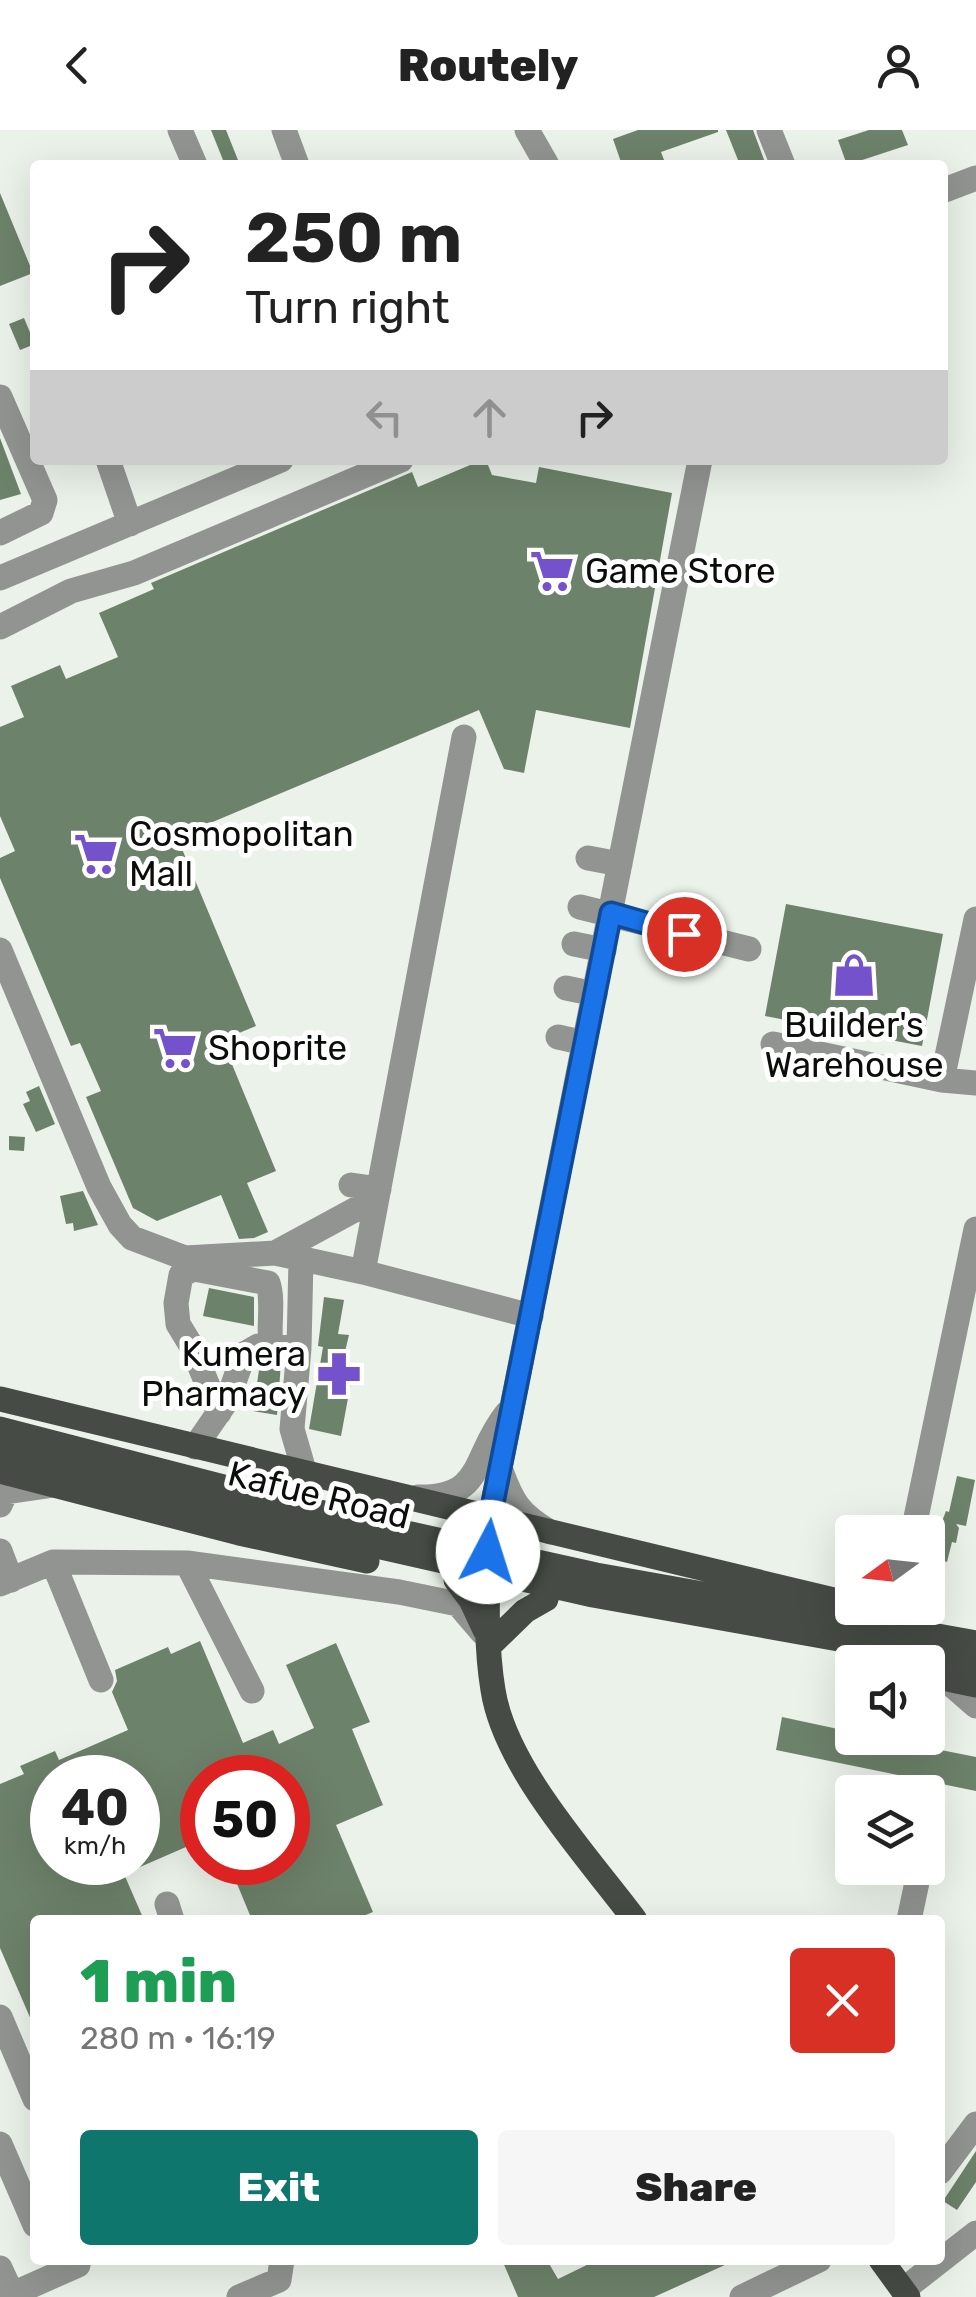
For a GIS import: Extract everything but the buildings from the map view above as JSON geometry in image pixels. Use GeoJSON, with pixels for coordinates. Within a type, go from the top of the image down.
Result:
{"type":"FeatureCollection","features":[{"type":"Feature","properties":{"kind":"main road","name":"Kafue Road"},"geometry":{"type":"LineString","coordinates":[[0,1399],[835,1600]]}},
{"type":"Feature","properties":{"kind":"main road","name":"Kafue Road"},"geometry":{"type":"LineString","coordinates":[[0,1429],[30,1447],[369,1535],[976,1667]]}},
{"type":"Feature","properties":{"kind":"main road","name":"Kafue Road"},"geometry":{"type":"LineString","coordinates":[[0,1450],[30,1447]]}},
{"type":"Feature","properties":{"kind":"main road","name":"Kafue Road"},"geometry":{"type":"LineString","coordinates":[[0,1471],[239,1533],[835,1656]]}},
{"type":"Feature","properties":{"kind":"main road"},"geometry":{"type":"LineString","coordinates":[[490,1518],[487,1587],[493,1690],[511,1745],[531,1780],[631,1915]]}},
{"type":"Feature","properties":{"kind":"main road"},"geometry":{"type":"LineString","coordinates":[[456,1580],[471,1600],[491,1644]]}},
{"type":"Feature","properties":{"kind":"main road","name":"Kafue Road"},"geometry":{"type":"LineString","coordinates":[[594,1585],[976,1642]]}},
{"type":"Feature","properties":{"kind":"main road"},"geometry":{"type":"LineString","coordinates":[[491,1644],[525,1611],[546,1599]]}},
{"type":"Feature","properties":{"kind":"main road"},"geometry":{"type":"LineString","coordinates":[[945,1622],[976,1628]]}},
{"type":"Feature","properties":{"kind":"main road"},"geometry":{"type":"LineString","coordinates":[[945,1679],[976,1685]]}},
{"type":"Feature","properties":{"kind":"main road"},"geometry":{"type":"LineString","coordinates":[[886,2265],[906,2294]]}},
{"type":"Feature","properties":{"kind":"street"},"geometry":{"type":"LineString","coordinates":[[180,130],[193,160]]}},
{"type":"Feature","properties":{"kind":"street"},"geometry":{"type":"LineString","coordinates":[[284,130],[295,160]]}},
{"type":"Feature","properties":{"kind":"street"},"geometry":{"type":"LineString","coordinates":[[528,130],[544,160]]}},
{"type":"Feature","properties":{"kind":"street"},"geometry":{"type":"LineString","coordinates":[[769,130],[781,160]]}},
{"type":"Feature","properties":{"kind":"street"},"geometry":{"type":"LineString","coordinates":[[948,190],[976,178]]}},
{"type":"Feature","properties":{"kind":"street"},"geometry":{"type":"LineString","coordinates":[[0,397],[44,500],[42,513],[0,534]]}},
{"type":"Feature","properties":{"kind":"street"},"geometry":{"type":"LineString","coordinates":[[110,465],[130,524]]}},
{"type":"Feature","properties":{"kind":"street"},"geometry":{"type":"LineString","coordinates":[[0,578],[270,465]]}},
{"type":"Feature","properties":{"kind":"street"},"geometry":{"type":"LineString","coordinates":[[0,627],[70,592],[134,573],[389,465]]}},
{"type":"Feature","properties":{"kind":"street"},"geometry":{"type":"LineString","coordinates":[[490,1518],[531,1316],[539,1216],[547,1171],[556,1126],[578,1082],[699,465]]}},
{"type":"Feature","properties":{"kind":"street"},"geometry":{"type":"LineString","coordinates":[[363,1272],[370,1233],[369,1198],[464,736]]}},
{"type":"Feature","properties":{"kind":"street"},"geometry":{"type":"LineString","coordinates":[[588,858],[620,864]]}},
{"type":"Feature","properties":{"kind":"street"},"geometry":{"type":"LineString","coordinates":[[580,906],[749,949]]}},
{"type":"Feature","properties":{"kind":"street"},"geometry":{"type":"LineString","coordinates":[[942,1080],[976,919]]}},
{"type":"Feature","properties":{"kind":"street"},"geometry":{"type":"LineString","coordinates":[[574,944],[604,950]]}},
{"type":"Feature","properties":{"kind":"street"},"geometry":{"type":"LineString","coordinates":[[0,950],[98,1188],[132,1238],[185,1258],[275,1253],[531,1316]]}},
{"type":"Feature","properties":{"kind":"street"},"geometry":{"type":"LineString","coordinates":[[566,988],[595,994]]}},
{"type":"Feature","properties":{"kind":"street"},"geometry":{"type":"LineString","coordinates":[[558,1037],[585,1043]]}},
{"type":"Feature","properties":{"kind":"street"},"geometry":{"type":"LineString","coordinates":[[773,1044],[942,1080],[976,1083]]}},
{"type":"Feature","properties":{"kind":"street"},"geometry":{"type":"LineString","coordinates":[[551,1076],[578,1082]]}},
{"type":"Feature","properties":{"kind":"street"},"geometry":{"type":"LineString","coordinates":[[275,1253],[369,1198]]}},
{"type":"Feature","properties":{"kind":"street"},"geometry":{"type":"LineString","coordinates":[[917,1515],[976,1229]]}},
{"type":"Feature","properties":{"kind":"street"},"geometry":{"type":"LineString","coordinates":[[301,1259],[292,1429],[305,1474]]}},
{"type":"Feature","properties":{"kind":"street"},"geometry":{"type":"LineString","coordinates":[[219,1413],[192,1347],[178,1324],[176,1303],[181,1275],[194,1269],[268,1282],[270,1346]]}},
{"type":"Feature","properties":{"kind":"street"},"geometry":{"type":"LineString","coordinates":[[195,1446],[228,1400],[244,1354],[258,1346],[299,1348]]}},
{"type":"Feature","properties":{"kind":"street"},"geometry":{"type":"LineString","coordinates":[[398,1496],[443,1498],[470,1482],[491,1432],[513,1406]]}},
{"type":"Feature","properties":{"kind":"street"},"geometry":{"type":"LineString","coordinates":[[500,1468],[511,1500],[530,1520],[553,1534]]}},
{"type":"Feature","properties":{"kind":"street"},"geometry":{"type":"LineString","coordinates":[[0,1505],[6,1492],[54,1485]]}},
{"type":"Feature","properties":{"kind":"street"},"geometry":{"type":"LineString","coordinates":[[0,1551],[5,1582],[53,1562],[187,1562],[400,1592],[458,1604],[491,1644]]}},
{"type":"Feature","properties":{"kind":"street"},"geometry":{"type":"LineString","coordinates":[[53,1562],[101,1680]]}},
{"type":"Feature","properties":{"kind":"street"},"geometry":{"type":"LineString","coordinates":[[187,1562],[252,1691]]}},
{"type":"Feature","properties":{"kind":"street"},"geometry":{"type":"LineString","coordinates":[[945,1684],[976,1706]]}},
{"type":"Feature","properties":{"kind":"street"},"geometry":{"type":"LineString","coordinates":[[909,1915],[916,1885]]}},
{"type":"Feature","properties":{"kind":"street"},"geometry":{"type":"LineString","coordinates":[[0,2017],[30,2087]]}},
{"type":"Feature","properties":{"kind":"street"},"geometry":{"type":"LineString","coordinates":[[945,2165],[976,2124]]}},
{"type":"Feature","properties":{"kind":"street"},"geometry":{"type":"LineString","coordinates":[[0,2144],[30,2213]]}},
{"type":"Feature","properties":{"kind":"street"},"geometry":{"type":"LineString","coordinates":[[945,2260],[976,2233]]}},
{"type":"Feature","properties":{"kind":"street"},"geometry":{"type":"LineString","coordinates":[[239,2297],[279,2280],[281,2265]]}},
{"type":"Feature","properties":{"kind":"street"},"geometry":{"type":"LineString","coordinates":[[742,2297],[809,2265]]}},
{"type":"Feature","properties":{"kind":"street"},"geometry":{"type":"LineString","coordinates":[[906,2294],[939,2265]]}},
{"type":"Feature","properties":{"kind":"street"},"geometry":{"type":"LineString","coordinates":[[0,2268],[9,2296],[63,2274]]}},
{"type":"Feature","properties":{"kind":"place","name":"Game Store"},"geometry":{"type":"Point","coordinates":[552,571]}},
{"type":"Feature","properties":{"kind":"place","name":"Cosmopolitan Mall"},"geometry":{"type":"Point","coordinates":[96,854]}},
{"type":"Feature","properties":{"kind":"place","name":"Builder's Warehouse"},"geometry":{"type":"Point","coordinates":[854,975]}},
{"type":"Feature","properties":{"kind":"place","name":"Shoprite"},"geometry":{"type":"Point","coordinates":[175,1048]}},
{"type":"Feature","properties":{"kind":"place","name":"Kumera Pharmacy"},"geometry":{"type":"Point","coordinates":[339,1374]}},
{"type":"Feature","properties":{"kind":"route"},"geometry":{"type":"LineString","coordinates":[[488,1552],[490,1518],[611,913],[684,934]]}}]}
